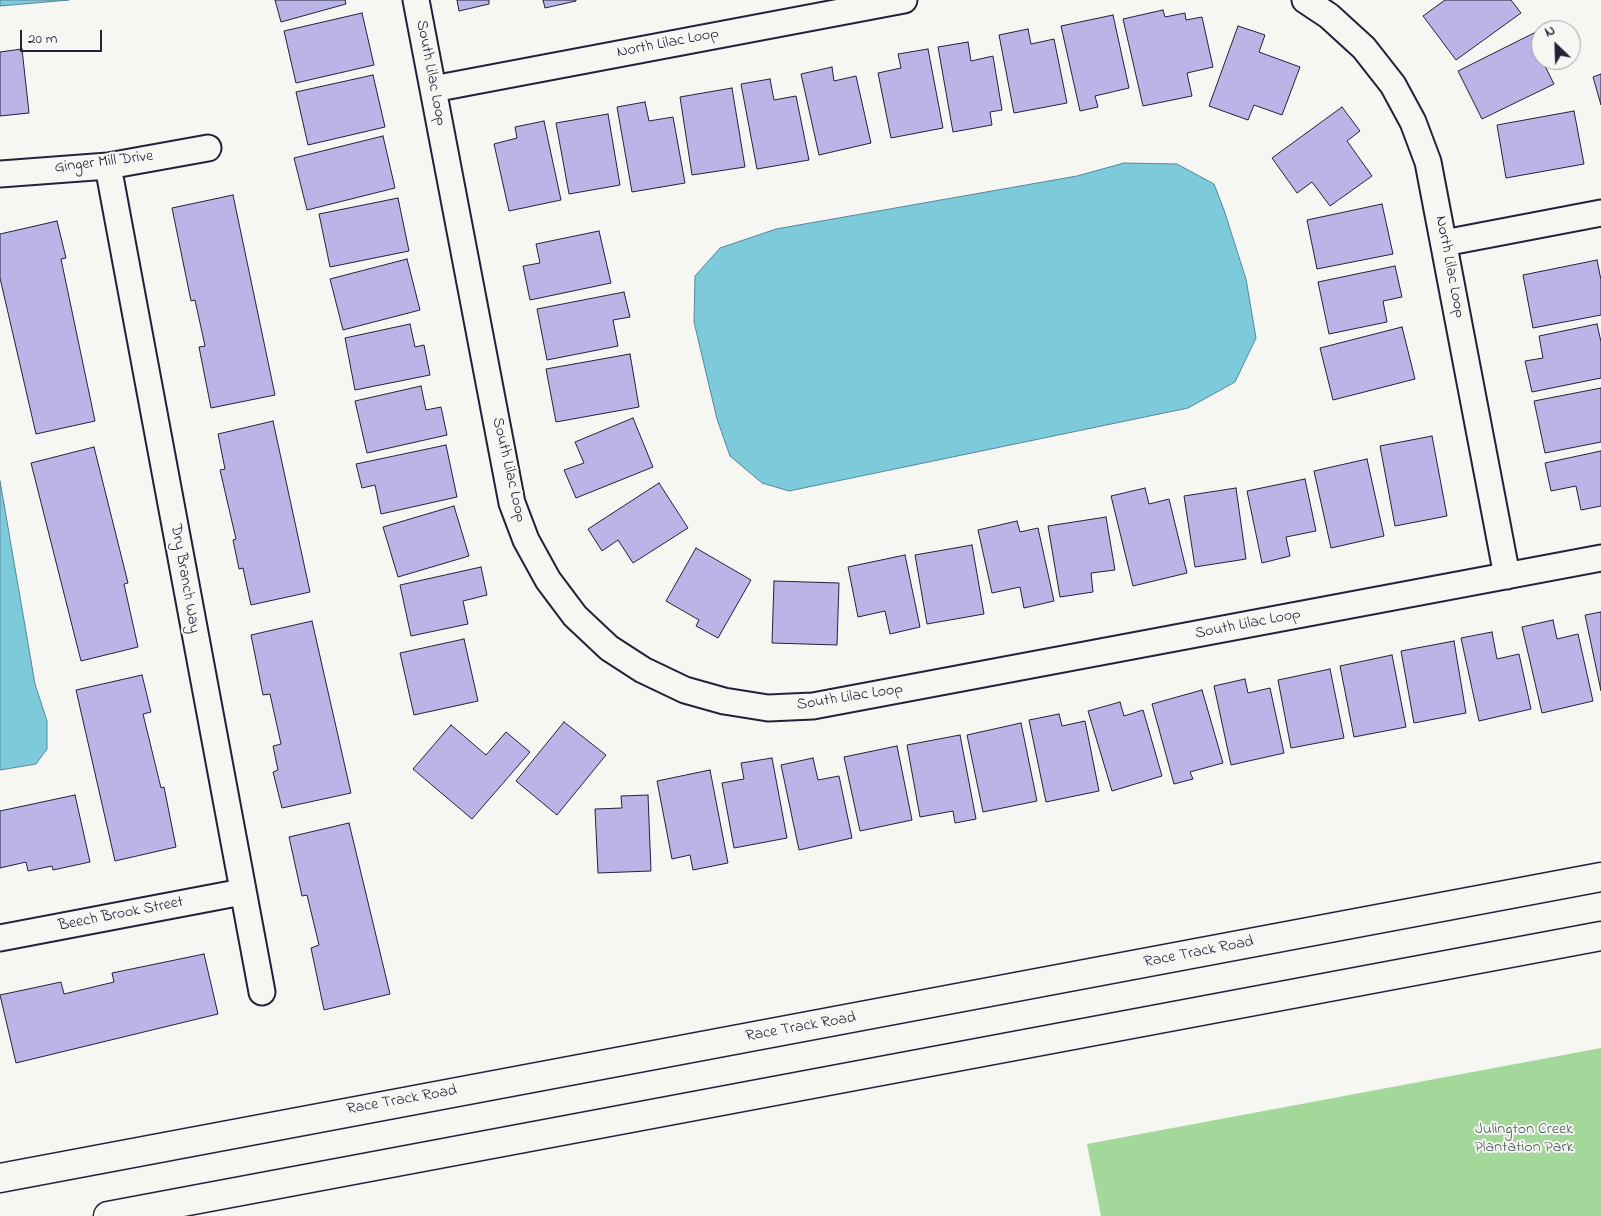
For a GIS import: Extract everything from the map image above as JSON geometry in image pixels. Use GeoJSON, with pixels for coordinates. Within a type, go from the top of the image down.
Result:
{"type":"FeatureCollection","features":[{"type":"Feature","properties":{"kind":"main road","name":"Race Track Road"},"geometry":{"type":"LineString","coordinates":[[0,1178],[1601,877]]}},
{"type":"Feature","properties":{"kind":"main road"},"geometry":{"type":"LineString","coordinates":[[108,1216],[1601,936]]}},
{"type":"Feature","properties":{"kind":"street","name":"South Lilac Loop"},"geometry":{"type":"LineString","coordinates":[[416,0],[506,478],[512,503],[526,540],[548,580],[575,616],[609,648],[644,670],[685,690],[724,702],[768,708],[813,706],[1601,558]]}},
{"type":"Feature","properties":{"kind":"street","name":"North Lilac Loop"},"geometry":{"type":"LineString","coordinates":[[433,89],[904,0]]}},
{"type":"Feature","properties":{"kind":"street","name":"North Lilac Loop"},"geometry":{"type":"LineString","coordinates":[[1305,0],[1329,16],[1364,48],[1393,85],[1413,122],[1428,162],[1507,576]]}},
{"type":"Feature","properties":{"kind":"street","name":"Ginger Mill Drive"},"geometry":{"type":"LineString","coordinates":[[0,174],[108,166],[208,148]]}},
{"type":"Feature","properties":{"kind":"street","name":"Dry Branch Way"},"geometry":{"type":"LineString","coordinates":[[108,166],[262,992]]}},
{"type":"Feature","properties":{"kind":"street"},"geometry":{"type":"LineString","coordinates":[[1444,243],[1601,213]]}},
{"type":"Feature","properties":{"kind":"street","name":"Beech Brook Street"},"geometry":{"type":"LineString","coordinates":[[0,938],[242,892]]}},
{"type":"Feature","properties":{"kind":"green space","name":"Julington Creek Plantation Park"},"geometry":{"type":"Polygon","coordinates":[[[1601,1048],[1601,1216],[1101,1216],[1087,1144],[1601,1048]]]}},
{"type":"Feature","properties":{"kind":"water"},"geometry":{"type":"Polygon","coordinates":[[[0,0],[69,0],[0,6],[0,0]]]}},
{"type":"Feature","properties":{"kind":"water"},"geometry":{"type":"Polygon","coordinates":[[[1124,163],[1177,164],[1214,184],[1246,279],[1256,338],[1235,382],[1188,408],[789,491],[762,483],[730,456],[717,419],[694,322],[695,276],[720,248],[776,229],[1077,176],[1124,163]]]}},
{"type":"Feature","properties":{"kind":"water"},"geometry":{"type":"Polygon","coordinates":[[[0,481],[35,684],[47,721],[47,749],[36,764],[0,770],[0,481]]]}},
{"type":"Feature","properties":{"kind":"building"},"geometry":{"type":"Polygon","coordinates":[[[275,0],[345,0],[346,4],[281,22],[275,0]]]}},
{"type":"Feature","properties":{"kind":"building"},"geometry":{"type":"Polygon","coordinates":[[[457,0],[489,0],[489,4],[459,11],[457,0]]]}},
{"type":"Feature","properties":{"kind":"building"},"geometry":{"type":"Polygon","coordinates":[[[543,0],[576,0],[576,1],[545,8],[543,0]]]}},
{"type":"Feature","properties":{"kind":"building"},"geometry":{"type":"Polygon","coordinates":[[[1445,0],[1511,0],[1521,13],[1456,60],[1423,16],[1445,0]]]}},
{"type":"Feature","properties":{"kind":"building"},"geometry":{"type":"Polygon","coordinates":[[[1163,10],[1165,17],[1185,13],[1186,20],[1202,17],[1213,67],[1187,73],[1192,96],[1143,106],[1123,19],[1163,10]]]}},
{"type":"Feature","properties":{"kind":"building"},"geometry":{"type":"Polygon","coordinates":[[[362,13],[374,65],[296,83],[284,31],[362,13]]]}},
{"type":"Feature","properties":{"kind":"building"},"geometry":{"type":"Polygon","coordinates":[[[1113,15],[1129,88],[1095,96],[1098,107],[1080,111],[1061,26],[1113,15]]]}},
{"type":"Feature","properties":{"kind":"building"},"geometry":{"type":"Polygon","coordinates":[[[1238,26],[1265,35],[1259,52],[1300,67],[1282,115],[1254,105],[1248,120],[1209,106],[1238,26]]]}},
{"type":"Feature","properties":{"kind":"building"},"geometry":{"type":"Polygon","coordinates":[[[1028,29],[1031,44],[1054,39],[1067,103],[1014,113],[999,35],[1028,29]]]}},
{"type":"Feature","properties":{"kind":"building"},"geometry":{"type":"Polygon","coordinates":[[[1531,34],[1531,70],[1547,70],[1554,84],[1482,119],[1458,71],[1531,34]]]}},
{"type":"Feature","properties":{"kind":"building"},"geometry":{"type":"Polygon","coordinates":[[[968,42],[971,61],[993,56],[1002,110],[990,112],[992,125],[953,132],[938,47],[968,42]]]}},
{"type":"Feature","properties":{"kind":"building"},"geometry":{"type":"Polygon","coordinates":[[[22,49],[29,113],[0,116],[0,52],[22,49]]]}},
{"type":"Feature","properties":{"kind":"building"},"geometry":{"type":"Polygon","coordinates":[[[928,49],[943,128],[891,138],[878,73],[901,68],[898,54],[928,49]]]}},
{"type":"Feature","properties":{"kind":"building"},"geometry":{"type":"Polygon","coordinates":[[[832,67],[834,81],[856,76],[871,143],[819,155],[801,74],[832,67]]]}},
{"type":"Feature","properties":{"kind":"building"},"geometry":{"type":"Polygon","coordinates":[[[1601,74],[1601,105],[1593,77],[1601,74]]]}},
{"type":"Feature","properties":{"kind":"building"},"geometry":{"type":"Polygon","coordinates":[[[373,75],[385,127],[308,145],[296,92],[373,75]]]}},
{"type":"Feature","properties":{"kind":"building"},"geometry":{"type":"Polygon","coordinates":[[[770,79],[774,100],[796,96],[809,160],[757,169],[741,84],[770,79]]]}},
{"type":"Feature","properties":{"kind":"building"},"geometry":{"type":"Polygon","coordinates":[[[732,88],[745,167],[692,175],[680,97],[732,88]]]}},
{"type":"Feature","properties":{"kind":"building"},"geometry":{"type":"Polygon","coordinates":[[[645,102],[649,121],[673,117],[685,183],[632,192],[617,107],[645,102]]]}},
{"type":"Feature","properties":{"kind":"building"},"geometry":{"type":"Polygon","coordinates":[[[1342,107],[1360,131],[1347,141],[1372,176],[1330,206],[1312,182],[1297,193],[1272,158],[1342,107]]]}},
{"type":"Feature","properties":{"kind":"building"},"geometry":{"type":"Polygon","coordinates":[[[1574,111],[1584,164],[1506,178],[1497,125],[1574,111]]]}},
{"type":"Feature","properties":{"kind":"building"},"geometry":{"type":"Polygon","coordinates":[[[608,114],[620,185],[569,194],[556,123],[608,114]]]}},
{"type":"Feature","properties":{"kind":"building"},"geometry":{"type":"Polygon","coordinates":[[[544,121],[561,200],[509,211],[494,144],[517,138],[515,127],[544,121]]]}},
{"type":"Feature","properties":{"kind":"building"},"geometry":{"type":"Polygon","coordinates":[[[383,136],[395,188],[307,210],[294,158],[383,136]]]}},
{"type":"Feature","properties":{"kind":"building"},"geometry":{"type":"Polygon","coordinates":[[[233,195],[275,395],[211,408],[199,347],[205,346],[195,300],[191,301],[172,208],[233,195]]]}},
{"type":"Feature","properties":{"kind":"building"},"geometry":{"type":"Polygon","coordinates":[[[398,198],[409,251],[330,267],[319,214],[398,198]]]}},
{"type":"Feature","properties":{"kind":"building"},"geometry":{"type":"Polygon","coordinates":[[[1382,204],[1393,254],[1317,269],[1307,220],[1382,204]]]}},
{"type":"Feature","properties":{"kind":"building"},"geometry":{"type":"Polygon","coordinates":[[[57,221],[66,258],[61,259],[95,421],[36,434],[0,278],[0,234],[57,221]]]}},
{"type":"Feature","properties":{"kind":"building"},"geometry":{"type":"Polygon","coordinates":[[[599,231],[611,283],[530,300],[523,266],[540,263],[536,244],[599,231]]]}},
{"type":"Feature","properties":{"kind":"building"},"geometry":{"type":"Polygon","coordinates":[[[407,259],[420,310],[343,330],[330,279],[407,259]]]}},
{"type":"Feature","properties":{"kind":"building"},"geometry":{"type":"Polygon","coordinates":[[[1597,260],[1601,280],[1601,315],[1533,328],[1523,275],[1597,260]]]}},
{"type":"Feature","properties":{"kind":"building"},"geometry":{"type":"Polygon","coordinates":[[[1395,266],[1402,297],[1383,301],[1387,322],[1329,334],[1318,282],[1395,266]]]}},
{"type":"Feature","properties":{"kind":"building"},"geometry":{"type":"Polygon","coordinates":[[[624,292],[630,317],[613,320],[618,346],[547,360],[537,309],[624,292]]]}},
{"type":"Feature","properties":{"kind":"building"},"geometry":{"type":"Polygon","coordinates":[[[410,324],[415,347],[424,345],[430,375],[355,390],[345,338],[410,324]]]}},
{"type":"Feature","properties":{"kind":"building"},"geometry":{"type":"Polygon","coordinates":[[[1597,324],[1601,342],[1601,378],[1532,392],[1525,361],[1543,358],[1539,336],[1597,324]]]}},
{"type":"Feature","properties":{"kind":"building"},"geometry":{"type":"Polygon","coordinates":[[[1402,327],[1415,379],[1333,400],[1320,348],[1402,327]]]}},
{"type":"Feature","properties":{"kind":"building"},"geometry":{"type":"Polygon","coordinates":[[[630,354],[639,407],[556,422],[546,369],[630,354]]]}},
{"type":"Feature","properties":{"kind":"building"},"geometry":{"type":"Polygon","coordinates":[[[421,386],[426,410],[441,407],[447,435],[367,453],[355,401],[421,386]]]}},
{"type":"Feature","properties":{"kind":"building"},"geometry":{"type":"Polygon","coordinates":[[[1601,388],[1601,442],[1545,453],[1534,401],[1601,388]]]}},
{"type":"Feature","properties":{"kind":"building"},"geometry":{"type":"Polygon","coordinates":[[[633,418],[653,467],[576,498],[564,470],[584,463],[575,442],[633,418]]]}},
{"type":"Feature","properties":{"kind":"building"},"geometry":{"type":"Polygon","coordinates":[[[273,421],[310,592],[251,605],[243,568],[239,569],[233,540],[236,539],[220,470],[225,469],[218,434],[273,421]]]}},
{"type":"Feature","properties":{"kind":"building"},"geometry":{"type":"Polygon","coordinates":[[[1432,436],[1447,516],[1395,526],[1380,446],[1432,436]]]}},
{"type":"Feature","properties":{"kind":"building"},"geometry":{"type":"Polygon","coordinates":[[[446,445],[457,497],[381,514],[375,485],[362,488],[356,464],[446,445]]]}},
{"type":"Feature","properties":{"kind":"building"},"geometry":{"type":"Polygon","coordinates":[[[94,447],[128,583],[124,584],[138,647],[81,661],[31,463],[94,447]]]}},
{"type":"Feature","properties":{"kind":"building"},"geometry":{"type":"Polygon","coordinates":[[[1601,451],[1601,506],[1581,510],[1576,486],[1551,491],[1545,463],[1601,451]]]}},
{"type":"Feature","properties":{"kind":"building"},"geometry":{"type":"Polygon","coordinates":[[[1367,459],[1384,536],[1331,548],[1314,471],[1367,459]]]}},
{"type":"Feature","properties":{"kind":"building"},"geometry":{"type":"Polygon","coordinates":[[[1305,479],[1316,531],[1286,537],[1290,556],[1262,563],[1247,491],[1305,479]]]}},
{"type":"Feature","properties":{"kind":"building"},"geometry":{"type":"Polygon","coordinates":[[[659,483],[688,528],[633,563],[618,540],[602,551],[588,529],[659,483]]]}},
{"type":"Feature","properties":{"kind":"building"},"geometry":{"type":"Polygon","coordinates":[[[1145,488],[1149,504],[1169,499],[1187,573],[1133,586],[1111,496],[1145,488]]]}},
{"type":"Feature","properties":{"kind":"building"},"geometry":{"type":"Polygon","coordinates":[[[1236,488],[1246,559],[1195,567],[1184,496],[1236,488]]]}},
{"type":"Feature","properties":{"kind":"building"},"geometry":{"type":"Polygon","coordinates":[[[454,506],[469,556],[398,577],[383,527],[454,506]]]}},
{"type":"Feature","properties":{"kind":"building"},"geometry":{"type":"Polygon","coordinates":[[[1106,517],[1115,570],[1091,573],[1093,592],[1060,597],[1048,526],[1106,517]]]}},
{"type":"Feature","properties":{"kind":"building"},"geometry":{"type":"Polygon","coordinates":[[[1017,521],[1020,532],[1038,528],[1054,601],[1024,608],[1020,587],[992,593],[978,530],[1017,521]]]}},
{"type":"Feature","properties":{"kind":"building"},"geometry":{"type":"Polygon","coordinates":[[[972,545],[984,614],[927,624],[915,555],[972,545]]]}},
{"type":"Feature","properties":{"kind":"building"},"geometry":{"type":"Polygon","coordinates":[[[696,548],[751,580],[718,638],[696,626],[699,620],[666,601],[696,548]]]}},
{"type":"Feature","properties":{"kind":"building"},"geometry":{"type":"Polygon","coordinates":[[[905,555],[920,627],[890,634],[885,611],[858,617],[848,567],[905,555]]]}},
{"type":"Feature","properties":{"kind":"building"},"geometry":{"type":"Polygon","coordinates":[[[481,567],[487,595],[463,601],[468,624],[411,636],[400,585],[481,567]]]}},
{"type":"Feature","properties":{"kind":"building"},"geometry":{"type":"Polygon","coordinates":[[[774,581],[839,583],[837,645],[772,643],[774,581]]]}},
{"type":"Feature","properties":{"kind":"building"},"geometry":{"type":"Polygon","coordinates":[[[1601,612],[1601,691],[1585,615],[1601,612]]]}},
{"type":"Feature","properties":{"kind":"building"},"geometry":{"type":"Polygon","coordinates":[[[1553,620],[1557,639],[1578,634],[1593,701],[1542,713],[1522,627],[1553,620]]]}},
{"type":"Feature","properties":{"kind":"building"},"geometry":{"type":"Polygon","coordinates":[[[312,621],[351,793],[282,808],[273,772],[278,770],[273,746],[281,744],[270,694],[263,695],[251,635],[312,621]]]}},
{"type":"Feature","properties":{"kind":"building"},"geometry":{"type":"Polygon","coordinates":[[[1492,632],[1497,659],[1519,654],[1531,709],[1479,721],[1461,638],[1492,632]]]}},
{"type":"Feature","properties":{"kind":"building"},"geometry":{"type":"Polygon","coordinates":[[[464,639],[478,701],[414,715],[400,653],[464,639]]]}},
{"type":"Feature","properties":{"kind":"building"},"geometry":{"type":"Polygon","coordinates":[[[1454,641],[1466,713],[1414,723],[1401,651],[1454,641]]]}},
{"type":"Feature","properties":{"kind":"building"},"geometry":{"type":"Polygon","coordinates":[[[1392,655],[1406,727],[1354,737],[1340,666],[1392,655]]]}},
{"type":"Feature","properties":{"kind":"building"},"geometry":{"type":"Polygon","coordinates":[[[1330,669],[1344,738],[1291,748],[1278,680],[1330,669]]]}},
{"type":"Feature","properties":{"kind":"building"},"geometry":{"type":"Polygon","coordinates":[[[142,675],[151,712],[143,714],[161,788],[164,787],[176,847],[115,861],[76,690],[142,675]]]}},
{"type":"Feature","properties":{"kind":"building"},"geometry":{"type":"Polygon","coordinates":[[[1245,679],[1248,693],[1270,688],[1284,753],[1231,765],[1214,686],[1245,679]]]}},
{"type":"Feature","properties":{"kind":"building"},"geometry":{"type":"Polygon","coordinates":[[[1202,690],[1223,763],[1190,772],[1193,779],[1174,784],[1152,704],[1202,690]]]}},
{"type":"Feature","properties":{"kind":"building"},"geometry":{"type":"Polygon","coordinates":[[[1120,702],[1124,716],[1143,710],[1162,776],[1112,791],[1088,711],[1120,702]]]}},
{"type":"Feature","properties":{"kind":"building"},"geometry":{"type":"Polygon","coordinates":[[[1059,714],[1062,726],[1085,721],[1099,791],[1046,802],[1029,720],[1059,714]]]}},
{"type":"Feature","properties":{"kind":"building"},"geometry":{"type":"Polygon","coordinates":[[[564,722],[606,755],[557,815],[516,781],[564,722]]]}},
{"type":"Feature","properties":{"kind":"building"},"geometry":{"type":"Polygon","coordinates":[[[1021,723],[1037,801],[983,812],[967,735],[1021,723]]]}},
{"type":"Feature","properties":{"kind":"building"},"geometry":{"type":"Polygon","coordinates":[[[451,725],[486,755],[506,732],[530,752],[472,819],[413,769],[451,725]]]}},
{"type":"Feature","properties":{"kind":"building"},"geometry":{"type":"Polygon","coordinates":[[[960,735],[976,819],[955,823],[953,811],[920,817],[907,745],[960,735]]]}},
{"type":"Feature","properties":{"kind":"building"},"geometry":{"type":"Polygon","coordinates":[[[897,746],[912,820],[860,831],[844,757],[897,746]]]}},
{"type":"Feature","properties":{"kind":"building"},"geometry":{"type":"Polygon","coordinates":[[[772,758],[787,838],[734,848],[722,783],[744,779],[741,763],[772,758]]]}},
{"type":"Feature","properties":{"kind":"building"},"geometry":{"type":"Polygon","coordinates":[[[813,758],[818,780],[839,776],[852,838],[799,850],[781,765],[813,758]]]}},
{"type":"Feature","properties":{"kind":"building"},"geometry":{"type":"Polygon","coordinates":[[[710,770],[728,863],[693,870],[690,855],[672,859],[657,781],[710,770]]]}},
{"type":"Feature","properties":{"kind":"building"},"geometry":{"type":"Polygon","coordinates":[[[75,795],[90,862],[53,870],[52,866],[28,871],[26,862],[0,868],[0,811],[75,795]]]}},
{"type":"Feature","properties":{"kind":"building"},"geometry":{"type":"Polygon","coordinates":[[[648,795],[651,871],[598,873],[595,809],[622,808],[621,796],[648,795]]]}},
{"type":"Feature","properties":{"kind":"building"},"geometry":{"type":"Polygon","coordinates":[[[349,823],[390,994],[324,1010],[311,948],[319,945],[307,895],[302,896],[289,837],[349,823]]]}},
{"type":"Feature","properties":{"kind":"building"},"geometry":{"type":"Polygon","coordinates":[[[204,954],[218,1014],[16,1063],[0,995],[61,982],[64,994],[114,982],[112,973],[204,954]]]}}]}
